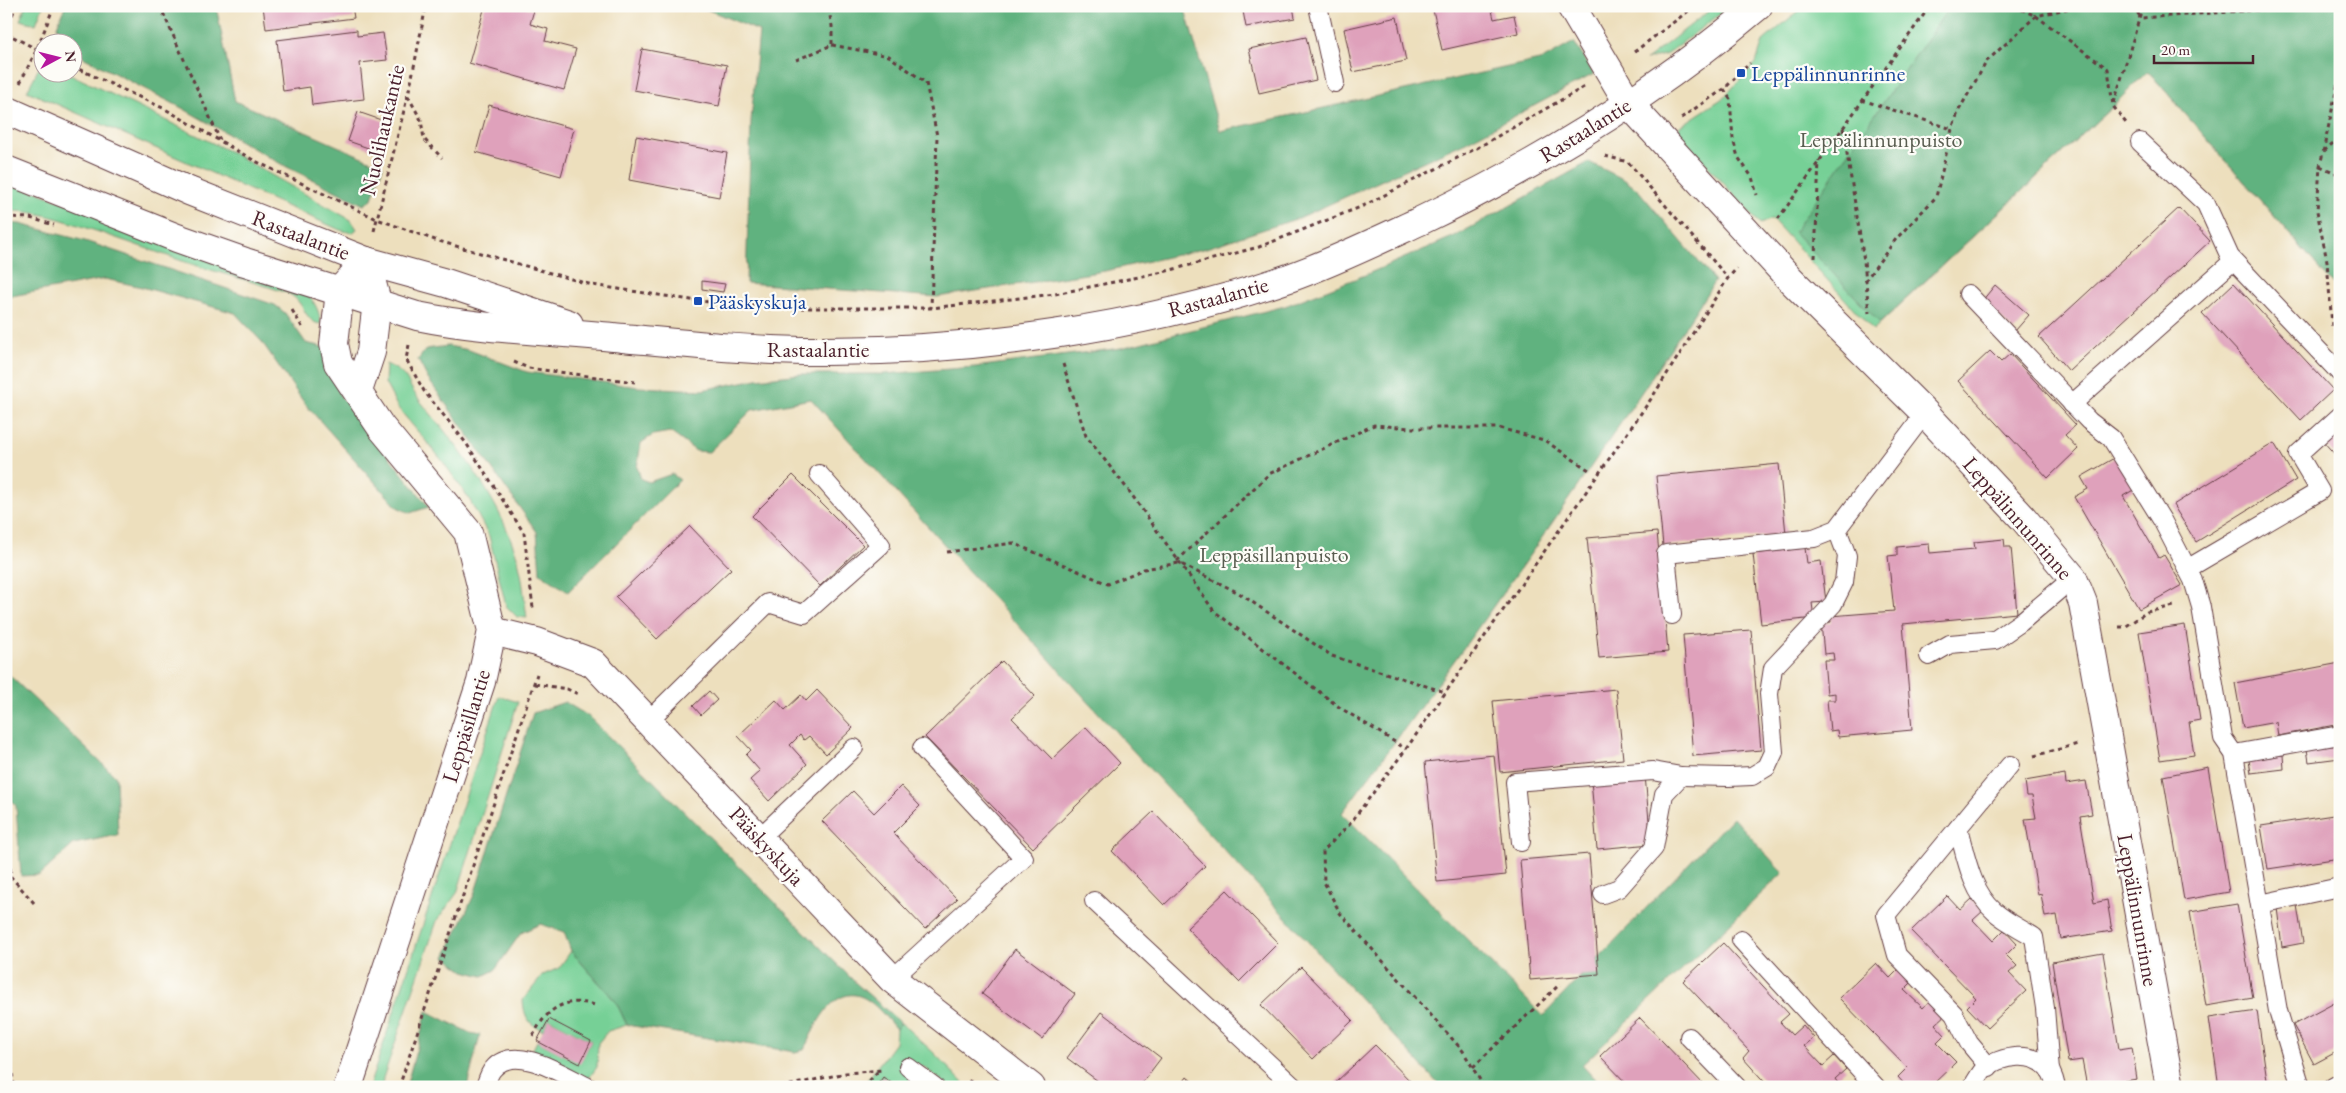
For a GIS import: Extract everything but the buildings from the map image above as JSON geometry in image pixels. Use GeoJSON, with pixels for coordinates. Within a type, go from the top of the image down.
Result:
{"type":"FeatureCollection","features":[{"type":"Feature","properties":{"kind":"street","name":"Leppälinnunrinne"},"geometry":{"type":"LineString","coordinates":[[1571,6],[1629,104],[1791,280],[1925,413],[2023,518],[2073,578],[2083,603],[2170,1087]]}},
{"type":"Feature","properties":{"kind":"street","name":"Rastaalantie"},"geometry":{"type":"LineString","coordinates":[[6,170],[177,238],[340,291],[439,320],[500,329],[765,350],[818,351],[918,348],[1113,323],[1192,305],[1287,278],[1355,252],[1479,193],[1581,134],[1629,104],[1714,44],[1758,6]]}},
{"type":"Feature","properties":{"kind":"street","name":"Rastaalantie"},"geometry":{"type":"LineString","coordinates":[[6,110],[189,191],[366,260],[446,283],[606,336]]}},
{"type":"Feature","properties":{"kind":"street"},"geometry":{"type":"LineString","coordinates":[[340,291],[366,260]]}},
{"type":"Feature","properties":{"kind":"street"},"geometry":{"type":"LineString","coordinates":[[358,391],[371,352],[377,302],[366,260]]}},
{"type":"Feature","properties":{"kind":"street","name":"Leppäsillantie"},"geometry":{"type":"LineString","coordinates":[[340,291],[334,344],[338,363],[381,427],[468,532],[492,631],[482,682],[348,1087]]}},
{"type":"Feature","properties":{"kind":"street","name":"Pääskyskuja"},"geometry":{"type":"LineString","coordinates":[[492,631],[537,642],[594,663],[892,979],[1031,1087]]}},
{"type":"Feature","properties":{"kind":"lane"},"geometry":{"type":"LineString","coordinates":[[1318,6],[1335,83]]}},
{"type":"Feature","properties":{"kind":"lane"},"geometry":{"type":"LineString","coordinates":[[2140,142],[2206,204],[2233,261],[2340,373]]}},
{"type":"Feature","properties":{"kind":"lane"},"geometry":{"type":"LineString","coordinates":[[2072,404],[2233,261]]}},
{"type":"Feature","properties":{"kind":"lane"},"geometry":{"type":"LineString","coordinates":[[1968,294],[2072,404],[2089,421],[2111,438],[2162,520],[2188,570],[2200,602],[2222,738],[2234,754],[2278,1011],[2301,1087]]}},
{"type":"Feature","properties":{"kind":"lane"},"geometry":{"type":"LineString","coordinates":[[1672,615],[1666,554],[1814,538],[1837,529],[1925,413]]}},
{"type":"Feature","properties":{"kind":"lane"},"geometry":{"type":"LineString","coordinates":[[2188,570],[2320,491],[2298,454],[2340,416]]}},
{"type":"Feature","properties":{"kind":"lane"},"geometry":{"type":"LineString","coordinates":[[648,721],[768,603],[804,614],[881,545],[819,474]]}},
{"type":"Feature","properties":{"kind":"lane"},"geometry":{"type":"LineString","coordinates":[[1521,842],[1515,782],[1653,771],[1682,776],[1752,776],[1766,767],[1774,752],[1769,694],[1773,668],[1833,604],[1844,582],[1847,556],[1837,529]]}},
{"type":"Feature","properties":{"kind":"lane"},"geometry":{"type":"LineString","coordinates":[[1929,656],[1950,644],[1995,640],[2021,622],[2073,578]]}},
{"type":"Feature","properties":{"kind":"lane"},"geometry":{"type":"LineString","coordinates":[[2234,754],[2340,735]]}},
{"type":"Feature","properties":{"kind":"lane"},"geometry":{"type":"LineString","coordinates":[[759,838],[854,748]]}},
{"type":"Feature","properties":{"kind":"lane"},"geometry":{"type":"LineString","coordinates":[[892,979],[1024,858],[922,748]]}},
{"type":"Feature","properties":{"kind":"lane"},"geometry":{"type":"LineString","coordinates":[[1989,1067],[1969,1043],[1954,1014],[1897,955],[1886,915],[2010,765]]}},
{"type":"Feature","properties":{"kind":"lane"},"geometry":{"type":"LineString","coordinates":[[1603,894],[1619,888],[1654,848],[1664,794],[1682,776]]}},
{"type":"Feature","properties":{"kind":"lane"},"geometry":{"type":"LineString","coordinates":[[1958,828],[1969,869],[1980,895],[1995,913],[2034,937],[2053,1079]]}},
{"type":"Feature","properties":{"kind":"lane"},"geometry":{"type":"LineString","coordinates":[[2260,904],[2340,887]]}},
{"type":"Feature","properties":{"kind":"lane"},"geometry":{"type":"LineString","coordinates":[[1094,901],[1294,1087]]}},
{"type":"Feature","properties":{"kind":"lane"},"geometry":{"type":"LineString","coordinates":[[1741,940],[1876,1087]]}},
{"type":"Feature","properties":{"kind":"lane"},"geometry":{"type":"LineString","coordinates":[[1689,1037],[1737,1087]]}},
{"type":"Feature","properties":{"kind":"lane"},"geometry":{"type":"LineString","coordinates":[[1972,1087],[1982,1071],[1999,1059],[2023,1056],[2040,1062],[2053,1079]]}},
{"type":"Feature","properties":{"kind":"lane"},"geometry":{"type":"LineString","coordinates":[[485,1087],[492,1070],[498,1064],[526,1058],[588,1087]]}},
{"type":"Feature","properties":{"kind":"lane"},"geometry":{"type":"LineString","coordinates":[[908,1067],[935,1087]]}},
{"type":"Feature","properties":{"kind":"lane"},"geometry":{"type":"LineString","coordinates":[[2333,1087],[2340,1083]]}},
{"type":"Feature","properties":{"kind":"path"},"geometry":{"type":"LineString","coordinates":[[16,6],[6,32],[32,46]]}},
{"type":"Feature","properties":{"kind":"path"},"geometry":{"type":"LineString","coordinates":[[44,32],[54,6]]}},
{"type":"Feature","properties":{"kind":"path"},"geometry":{"type":"LineString","coordinates":[[160,6],[220,141]]}},
{"type":"Feature","properties":{"kind":"path","name":"Nuolihaukantie"},"geometry":{"type":"LineString","coordinates":[[366,260],[408,96],[426,6]]}},
{"type":"Feature","properties":{"kind":"path"},"geometry":{"type":"LineString","coordinates":[[828,6],[832,26],[832,45]]}},
{"type":"Feature","properties":{"kind":"path"},"geometry":{"type":"LineString","coordinates":[[82,71],[165,109],[253,160],[377,219],[436,240],[592,285],[698,301],[802,308],[932,308],[1055,294],[1163,272],[1259,247],[1363,206],[1478,148],[1561,102],[1609,71],[1695,6]]}},
{"type":"Feature","properties":{"kind":"path"},"geometry":{"type":"LineString","coordinates":[[1484,1087],[1463,1051],[1340,913],[1324,882],[1324,851],[1349,825],[1406,749],[1653,396],[1728,278],[1760,245],[1930,6]]}},
{"type":"Feature","properties":{"kind":"path"},"geometry":{"type":"LineString","coordinates":[[2014,6],[2036,16],[2108,69],[2114,106],[2143,6]]}},
{"type":"Feature","properties":{"kind":"path"},"geometry":{"type":"LineString","coordinates":[[2034,6],[2036,16]]}},
{"type":"Feature","properties":{"kind":"path"},"geometry":{"type":"LineString","coordinates":[[1865,281],[1896,239],[1936,197],[1952,129],[1959,110],[1987,61],[2036,16],[2079,6]]}},
{"type":"Feature","properties":{"kind":"path"},"geometry":{"type":"LineString","coordinates":[[2133,6],[2141,18]]}},
{"type":"Feature","properties":{"kind":"path"},"geometry":{"type":"LineString","coordinates":[[2141,18],[2316,6]]}},
{"type":"Feature","properties":{"kind":"path"},"geometry":{"type":"LineString","coordinates":[[2331,6],[2340,12]]}},
{"type":"Feature","properties":{"kind":"path"},"geometry":{"type":"LineString","coordinates":[[796,60],[832,45],[889,56],[926,83],[938,136],[932,308]]}},
{"type":"Feature","properties":{"kind":"path"},"geometry":{"type":"LineString","coordinates":[[20,84],[32,59]]}},
{"type":"Feature","properties":{"kind":"path"},"geometry":{"type":"LineString","coordinates":[[1680,119],[1724,89],[1750,63]]}},
{"type":"Feature","properties":{"kind":"path"},"geometry":{"type":"LineString","coordinates":[[2333,330],[2328,261],[2317,211],[2320,166],[2340,73]]}},
{"type":"Feature","properties":{"kind":"path"},"geometry":{"type":"LineString","coordinates":[[1724,89],[1730,99],[1732,139],[1738,157],[1752,177],[1758,202]]}},
{"type":"Feature","properties":{"kind":"path"},"geometry":{"type":"LineString","coordinates":[[408,96],[421,120],[424,139],[442,158]]}},
{"type":"Feature","properties":{"kind":"path"},"geometry":{"type":"LineString","coordinates":[[1862,100],[1952,129]]}},
{"type":"Feature","properties":{"kind":"path"},"geometry":{"type":"LineString","coordinates":[[1843,128],[1869,321]]}},
{"type":"Feature","properties":{"kind":"path"},"geometry":{"type":"LineString","coordinates":[[1581,134],[1596,154],[1628,162],[1728,278]]}},
{"type":"Feature","properties":{"kind":"path"},"geometry":{"type":"LineString","coordinates":[[2323,151],[2340,137]]}},
{"type":"Feature","properties":{"kind":"path"},"geometry":{"type":"LineString","coordinates":[[1814,262],[1820,159]]}},
{"type":"Feature","properties":{"kind":"path"},"geometry":{"type":"LineString","coordinates":[[2320,166],[2340,175]]}},
{"type":"Feature","properties":{"kind":"path"},"geometry":{"type":"LineString","coordinates":[[1052,332],[1086,436],[1129,491],[1214,611],[1339,707],[1406,749]]}},
{"type":"Feature","properties":{"kind":"path"},"geometry":{"type":"LineString","coordinates":[[947,552],[1013,542],[1108,584],[1144,569],[1178,562],[1269,474],[1374,425],[1411,428],[1499,428],[1544,440],[1589,470]]}},
{"type":"Feature","properties":{"kind":"path"},"geometry":{"type":"LineString","coordinates":[[1178,562],[1239,593],[1332,656],[1445,692]]}},
{"type":"Feature","properties":{"kind":"path"},"geometry":{"type":"LineString","coordinates":[[2110,628],[2125,626],[2147,612],[2200,602]]}},
{"type":"Feature","properties":{"kind":"path"},"geometry":{"type":"LineString","coordinates":[[2010,765],[2044,753],[2106,736]]}},
{"type":"Feature","properties":{"kind":"path"},"geometry":{"type":"LineString","coordinates":[[6,812],[11,876],[34,903]]}},
{"type":"Feature","properties":{"kind":"path"},"geometry":{"type":"LineString","coordinates":[[1473,1067],[1560,984]]}},
{"type":"Feature","properties":{"kind":"path"},"geometry":{"type":"LineString","coordinates":[[530,1041],[546,1014],[572,1002],[580,1001],[595,1005]]}},
{"type":"Feature","properties":{"kind":"path"},"geometry":{"type":"LineString","coordinates":[[6,1026],[14,1087]]}},
{"type":"Feature","properties":{"kind":"path"},"geometry":{"type":"LineString","coordinates":[[782,1087],[846,1073],[908,1067]]}},
{"type":"Feature","properties":{"kind":"path"},"geometry":{"type":"LineString","coordinates":[[864,1087],[879,1070]]}},
{"type":"Feature","properties":{"kind":"green space"},"geometry":{"type":"Polygon","coordinates":[[[26,6],[43,6],[36,24],[20,20],[26,6]]]}},
{"type":"Feature","properties":{"kind":"green space"},"geometry":{"type":"Polygon","coordinates":[[[65,6],[216,6],[235,101],[383,166],[372,199],[364,205],[281,164],[182,108],[82,57],[82,32],[59,32],[57,26],[65,6]]]}},
{"type":"Feature","properties":{"kind":"green space"},"geometry":{"type":"Polygon","coordinates":[[[699,6],[1184,6],[1220,131],[1544,59],[1574,42],[1594,74],[1466,142],[1299,218],[1203,249],[1105,271],[937,297],[746,283],[751,121],[759,31],[699,6]]]}},
{"type":"Feature","properties":{"kind":"green space"},"geometry":{"type":"Polygon","coordinates":[[[1715,6],[1731,6],[1667,54],[1646,60],[1715,6]]]}},
{"type":"Feature","properties":{"kind":"green space","name":"Leppälinnunpuisto"},"geometry":{"type":"Polygon","coordinates":[[[1804,6],[2340,6],[2340,292],[2148,71],[1873,330],[1772,219],[1760,224],[1679,134],[1679,127],[1723,98],[1756,63],[1763,41],[1804,6]]]}},
{"type":"Feature","properties":{"kind":"green space"},"geometry":{"type":"Polygon","coordinates":[[[1950,6],[2340,6],[2340,292],[2148,71],[2113,106],[1880,323],[1794,232],[1950,6]]]}},
{"type":"Feature","properties":{"kind":"green space"},"geometry":{"type":"Polygon","coordinates":[[[82,80],[229,151],[351,220],[357,229],[352,233],[340,230],[27,91],[32,81],[82,82],[82,80]]]}},
{"type":"Feature","properties":{"kind":"green space","name":"Leppäsillanpuisto"},"geometry":{"type":"Polygon","coordinates":[[[1589,162],[1625,180],[1638,190],[1715,281],[1625,417],[1533,550],[1439,682],[1342,813],[1543,1016],[1733,817],[1783,873],[1582,1065],[1602,1087],[1441,1087],[811,399],[752,410],[709,452],[696,451],[670,432],[653,435],[641,443],[637,467],[641,479],[649,482],[672,474],[680,480],[568,592],[540,573],[537,532],[428,379],[418,360],[426,349],[448,346],[469,350],[527,372],[639,387],[702,390],[757,379],[801,374],[885,374],[975,367],[1121,348],[1285,306],[1365,275],[1457,235],[1589,162]]]}},
{"type":"Feature","properties":{"kind":"green space"},"geometry":{"type":"Polygon","coordinates":[[[6,181],[301,288],[315,304],[321,324],[311,320],[298,301],[287,293],[185,262],[55,218],[19,211],[6,211],[6,181]]]}},
{"type":"Feature","properties":{"kind":"green space"},"geometry":{"type":"Polygon","coordinates":[[[6,223],[20,224],[85,241],[275,305],[285,313],[306,343],[323,347],[340,395],[429,507],[410,513],[397,507],[305,404],[262,342],[235,313],[142,287],[105,279],[6,297],[6,223]]]}},
{"type":"Feature","properties":{"kind":"green space"},"geometry":{"type":"Polygon","coordinates":[[[386,364],[404,376],[416,396],[464,456],[489,494],[500,514],[517,557],[527,618],[517,617],[506,606],[489,536],[468,497],[441,459],[398,408],[385,383],[386,364]]]}},
{"type":"Feature","properties":{"kind":"green space"},"geometry":{"type":"Polygon","coordinates":[[[6,672],[116,777],[118,835],[74,844],[40,875],[21,876],[16,806],[6,793],[6,672]]]}},
{"type":"Feature","properties":{"kind":"green space"},"geometry":{"type":"Polygon","coordinates":[[[499,696],[518,702],[457,893],[437,921],[383,1078],[382,1087],[369,1087],[499,696]]]}},
{"type":"Feature","properties":{"kind":"green space"},"geometry":{"type":"Polygon","coordinates":[[[565,702],[588,716],[858,985],[901,1023],[896,1029],[873,1004],[857,995],[846,995],[828,1008],[820,1018],[804,1050],[795,1052],[627,1025],[616,1002],[571,951],[564,932],[540,924],[521,933],[495,970],[483,976],[464,971],[445,957],[474,895],[533,713],[565,702]]]}},
{"type":"Feature","properties":{"kind":"green space"},"geometry":{"type":"Polygon","coordinates":[[[571,951],[616,1002],[627,1025],[608,1031],[598,1043],[597,1067],[589,1078],[533,1056],[533,1049],[537,1041],[580,1063],[591,1041],[549,1019],[543,1030],[538,1028],[528,1019],[523,1000],[543,975],[559,968],[571,951]]]}},
{"type":"Feature","properties":{"kind":"green space"},"geometry":{"type":"Polygon","coordinates":[[[427,1011],[470,1033],[480,1035],[467,1087],[406,1087],[427,1011]]]}},
{"type":"Feature","properties":{"kind":"green space"},"geometry":{"type":"Polygon","coordinates":[[[901,1023],[967,1087],[949,1087],[922,1066],[907,1087],[897,1087],[883,1077],[876,1087],[862,1087],[895,1043],[896,1029],[901,1023]]]}},
{"type":"Feature","properties":{"kind":"place","name":"Leppälinnunrinne"},"geometry":{"type":"Point","coordinates":[1741,73]}},
{"type":"Feature","properties":{"kind":"place","name":"Pääskyskuja"},"geometry":{"type":"Point","coordinates":[698,301]}}]}
